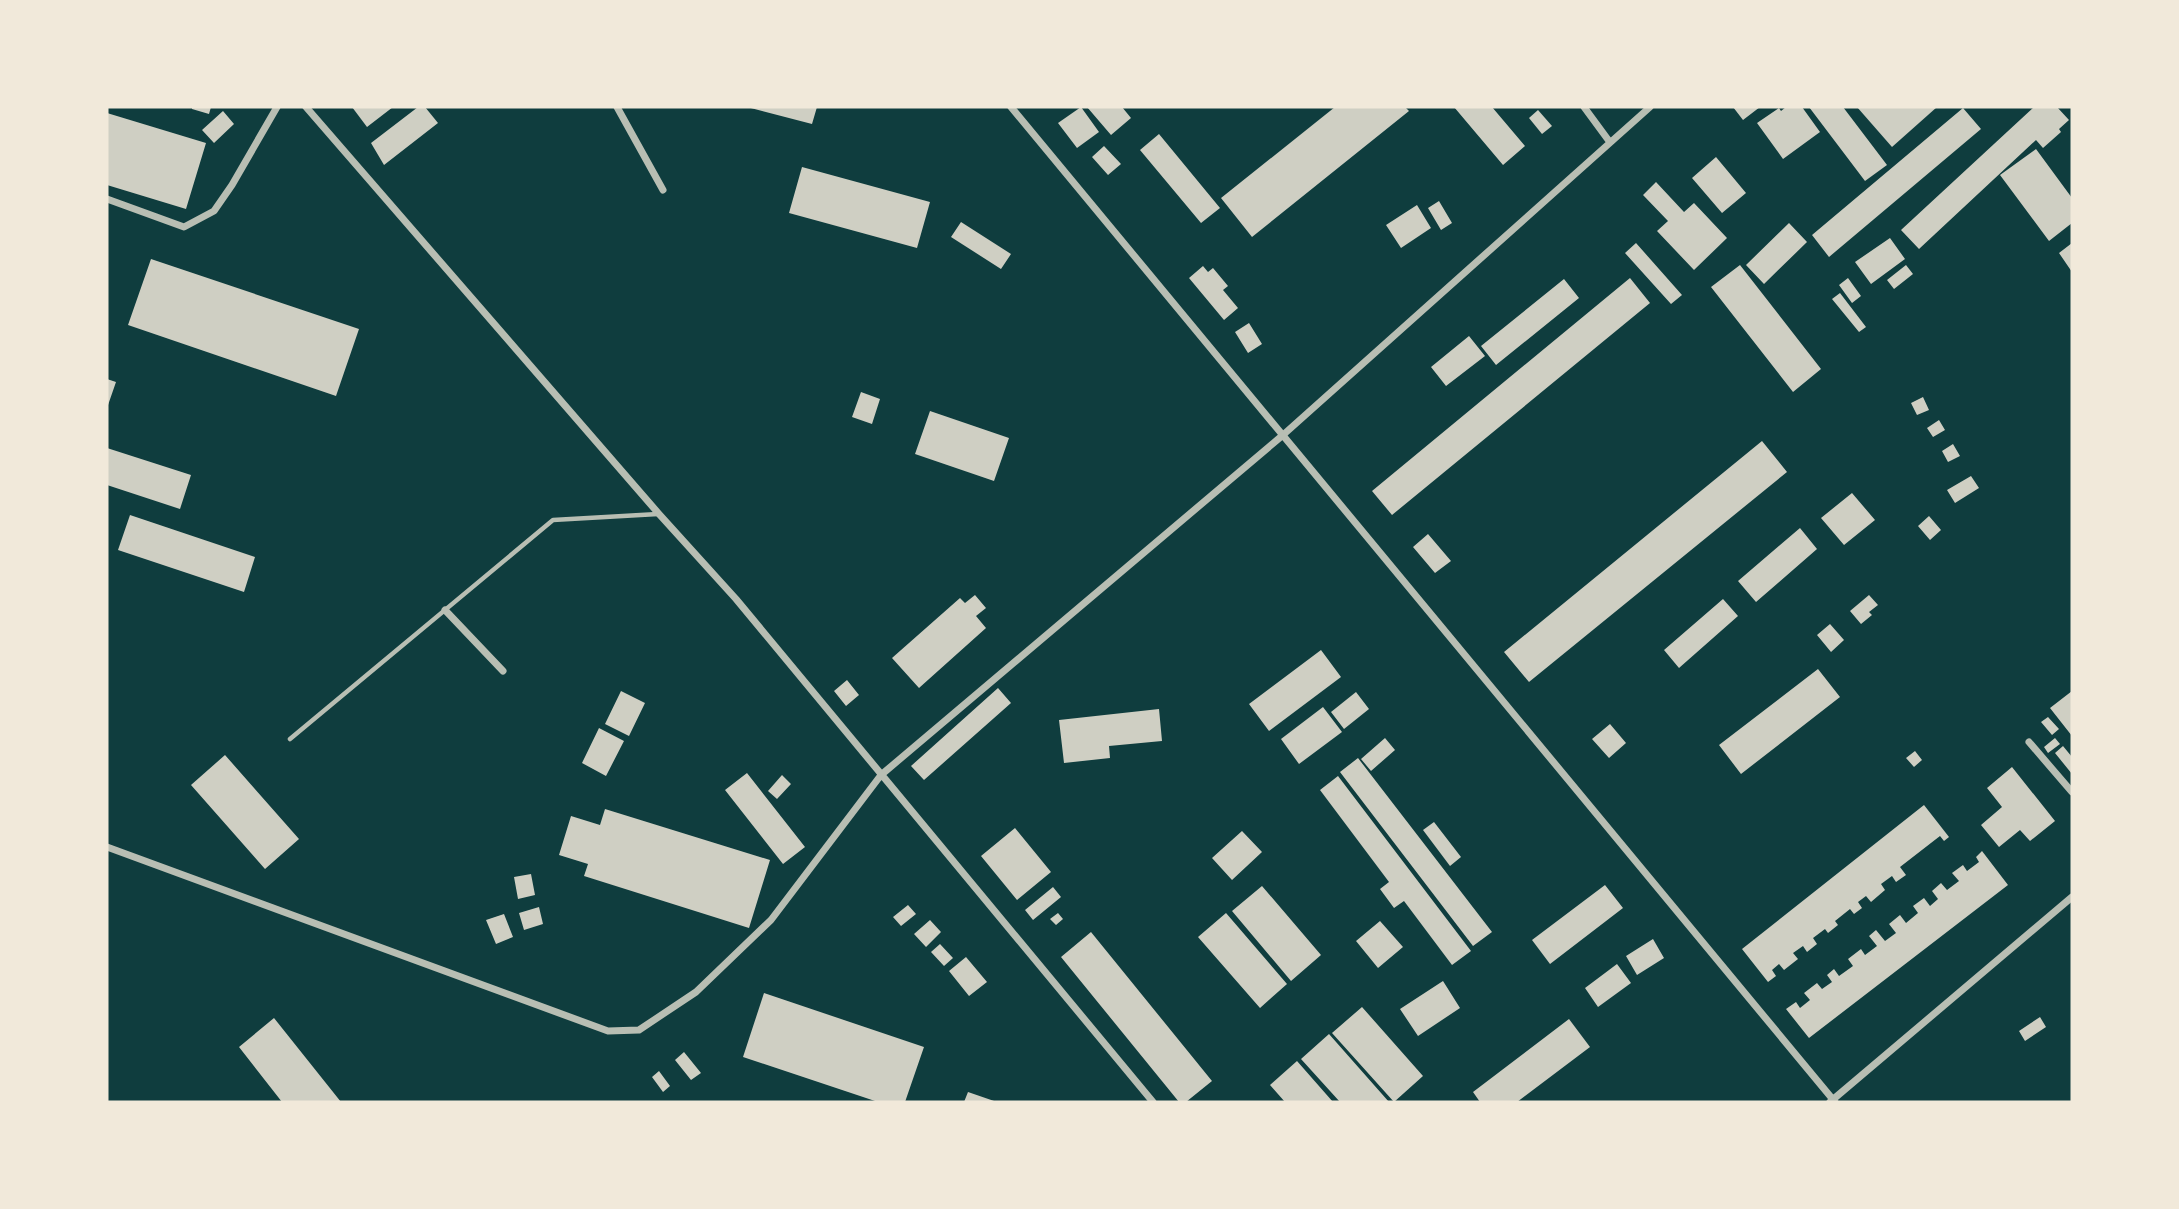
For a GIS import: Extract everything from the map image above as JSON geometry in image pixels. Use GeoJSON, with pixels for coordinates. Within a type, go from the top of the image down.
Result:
{"type":"FeatureCollection","features":[{"type":"Feature","properties":{"kind":"street"},"geometry":{"type":"LineString","coordinates":[[107,199],[184,227],[214,211],[278,107]]}},
{"type":"Feature","properties":{"kind":"street"},"geometry":{"type":"LineString","coordinates":[[306,107],[736,599],[1153,1102]]}},
{"type":"Feature","properties":{"kind":"street"},"geometry":{"type":"LineString","coordinates":[[617,107],[663,190]]}},
{"type":"Feature","properties":{"kind":"street"},"geometry":{"type":"LineString","coordinates":[[1011,107],[1833,1101],[2072,897]]}},
{"type":"Feature","properties":{"kind":"street"},"geometry":{"type":"LineString","coordinates":[[1584,107],[1609,141]]}},
{"type":"Feature","properties":{"kind":"street"},"geometry":{"type":"LineString","coordinates":[[107,848],[608,1031],[639,1030],[696,992],[771,920],[881,775],[1283,435],[1650,107]]}},
{"type":"Feature","properties":{"kind":"street"},"geometry":{"type":"LineString","coordinates":[[445,610],[503,671]]}},
{"type":"Feature","properties":{"kind":"street"},"geometry":{"type":"LineString","coordinates":[[2029,742],[2072,792]]}},
{"type":"Feature","properties":{"kind":"lane"},"geometry":{"type":"LineString","coordinates":[[290,739],[553,520],[659,514]]}},
{"type":"Feature","properties":{"kind":"building"},"geometry":{"type":"Polygon","coordinates":[[[192,107],[211,107],[209,114],[192,107]]]}},
{"type":"Feature","properties":{"kind":"building"},"geometry":{"type":"Polygon","coordinates":[[[352,107],[393,107],[367,127],[352,107]]]}},
{"type":"Feature","properties":{"kind":"building"},"geometry":{"type":"Polygon","coordinates":[[[418,107],[425,107],[438,123],[384,165],[371,143],[418,107]]]}},
{"type":"Feature","properties":{"kind":"building"},"geometry":{"type":"Polygon","coordinates":[[[747,107],[817,107],[812,124],[747,107]]]}},
{"type":"Feature","properties":{"kind":"building"},"geometry":{"type":"Polygon","coordinates":[[[1081,107],[1099,132],[1077,148],[1058,123],[1081,107]]]}},
{"type":"Feature","properties":{"kind":"building"},"geometry":{"type":"Polygon","coordinates":[[[1087,107],[1122,107],[1131,118],[1111,135],[1087,107]]]}},
{"type":"Feature","properties":{"kind":"building"},"geometry":{"type":"Polygon","coordinates":[[[1335,107],[1405,107],[1409,111],[1252,237],[1221,198],[1335,107]]]}},
{"type":"Feature","properties":{"kind":"building"},"geometry":{"type":"Polygon","coordinates":[[[1454,107],[1492,107],[1525,146],[1503,165],[1454,107]]]}},
{"type":"Feature","properties":{"kind":"building"},"geometry":{"type":"Polygon","coordinates":[[[1733,107],[1760,107],[1743,120],[1733,107]]]}},
{"type":"Feature","properties":{"kind":"building"},"geometry":{"type":"Polygon","coordinates":[[[1786,107],[1802,107],[1820,132],[1783,159],[1757,123],[1779,108],[1781,111],[1786,107]]]}},
{"type":"Feature","properties":{"kind":"building"},"geometry":{"type":"Polygon","coordinates":[[[1809,107],[1843,107],[1887,165],[1865,181],[1809,107]]]}},
{"type":"Feature","properties":{"kind":"building"},"geometry":{"type":"Polygon","coordinates":[[[1857,107],[1937,107],[1892,147],[1857,107]]]}},
{"type":"Feature","properties":{"kind":"building"},"geometry":{"type":"Polygon","coordinates":[[[2034,107],[2057,107],[2069,120],[2059,129],[2061,132],[2043,148],[2036,140],[1919,249],[1901,230],[2034,107]]]}},
{"type":"Feature","properties":{"kind":"building"},"geometry":{"type":"Polygon","coordinates":[[[1963,108],[1981,129],[1829,257],[1812,235],[1963,108]]]}},
{"type":"Feature","properties":{"kind":"building"},"geometry":{"type":"Polygon","coordinates":[[[1538,110],[1552,126],[1542,134],[1529,118],[1538,110]]]}},
{"type":"Feature","properties":{"kind":"building"},"geometry":{"type":"Polygon","coordinates":[[[223,111],[234,124],[214,143],[202,130],[223,111]]]}},
{"type":"Feature","properties":{"kind":"building"},"geometry":{"type":"Polygon","coordinates":[[[107,113],[206,143],[186,209],[107,185],[107,113]]]}},
{"type":"Feature","properties":{"kind":"building"},"geometry":{"type":"Polygon","coordinates":[[[1159,134],[1220,208],[1201,223],[1140,150],[1159,134]]]}},
{"type":"Feature","properties":{"kind":"building"},"geometry":{"type":"Polygon","coordinates":[[[1104,146],[1121,164],[1108,175],[1092,157],[1104,146]]]}},
{"type":"Feature","properties":{"kind":"building"},"geometry":{"type":"Polygon","coordinates":[[[2036,149],[2072,198],[2072,223],[2049,241],[2000,175],[2036,149]]]}},
{"type":"Feature","properties":{"kind":"building"},"geometry":{"type":"Polygon","coordinates":[[[1716,157],[1746,193],[1722,213],[1692,178],[1716,157]]]}},
{"type":"Feature","properties":{"kind":"building"},"geometry":{"type":"Polygon","coordinates":[[[802,167],[930,202],[917,248],[789,213],[802,167]]]}},
{"type":"Feature","properties":{"kind":"building"},"geometry":{"type":"Polygon","coordinates":[[[1656,182],[1684,212],[1694,203],[1727,238],[1694,270],[1657,231],[1668,221],[1643,195],[1656,182]]]}},
{"type":"Feature","properties":{"kind":"building"},"geometry":{"type":"Polygon","coordinates":[[[1439,201],[1452,223],[1441,230],[1428,208],[1439,201]]]}},
{"type":"Feature","properties":{"kind":"building"},"geometry":{"type":"Polygon","coordinates":[[[1417,205],[1431,228],[1401,248],[1386,225],[1417,205]]]}},
{"type":"Feature","properties":{"kind":"building"},"geometry":{"type":"Polygon","coordinates":[[[961,222],[1011,254],[1001,269],[951,237],[961,222]]]}},
{"type":"Feature","properties":{"kind":"building"},"geometry":{"type":"Polygon","coordinates":[[[1789,223],[1807,242],[1764,284],[1746,265],[1789,223]]]}},
{"type":"Feature","properties":{"kind":"building"},"geometry":{"type":"Polygon","coordinates":[[[1890,238],[1905,259],[1871,284],[1855,262],[1890,238]]]}},
{"type":"Feature","properties":{"kind":"building"},"geometry":{"type":"Polygon","coordinates":[[[1636,243],[1682,295],[1671,304],[1625,253],[1636,243]]]}},
{"type":"Feature","properties":{"kind":"building"},"geometry":{"type":"Polygon","coordinates":[[[2072,243],[2072,272],[2059,253],[2072,243]]]}},
{"type":"Feature","properties":{"kind":"building"},"geometry":{"type":"Polygon","coordinates":[[[151,259],[359,329],[336,396],[128,325],[151,259]]]}},
{"type":"Feature","properties":{"kind":"building"},"geometry":{"type":"Polygon","coordinates":[[[1740,265],[1821,369],[1793,392],[1711,287],[1740,265]]]}},
{"type":"Feature","properties":{"kind":"building"},"geometry":{"type":"Polygon","coordinates":[[[1906,265],[1913,274],[1894,289],[1887,280],[1906,265]]]}},
{"type":"Feature","properties":{"kind":"building"},"geometry":{"type":"Polygon","coordinates":[[[1203,266],[1208,272],[1213,268],[1228,286],[1223,290],[1238,308],[1224,320],[1189,278],[1203,266]]]}},
{"type":"Feature","properties":{"kind":"building"},"geometry":{"type":"Polygon","coordinates":[[[1630,278],[1650,303],[1392,515],[1372,491],[1630,278]]]}},
{"type":"Feature","properties":{"kind":"building"},"geometry":{"type":"Polygon","coordinates":[[[1848,278],[1861,296],[1852,303],[1839,285],[1848,278]]]}},
{"type":"Feature","properties":{"kind":"building"},"geometry":{"type":"Polygon","coordinates":[[[1564,279],[1579,298],[1496,365],[1481,346],[1564,279]]]}},
{"type":"Feature","properties":{"kind":"building"},"geometry":{"type":"Polygon","coordinates":[[[1840,293],[1866,327],[1859,332],[1832,299],[1840,293]]]}},
{"type":"Feature","properties":{"kind":"building"},"geometry":{"type":"Polygon","coordinates":[[[1249,323],[1262,344],[1248,353],[1235,332],[1249,323]]]}},
{"type":"Feature","properties":{"kind":"building"},"geometry":{"type":"Polygon","coordinates":[[[1469,336],[1485,356],[1446,386],[1431,367],[1469,336]]]}},
{"type":"Feature","properties":{"kind":"building"},"geometry":{"type":"Polygon","coordinates":[[[107,379],[116,382],[107,408],[107,379]]]}},
{"type":"Feature","properties":{"kind":"building"},"geometry":{"type":"Polygon","coordinates":[[[861,392],[880,399],[872,424],[852,417],[861,392]]]}},
{"type":"Feature","properties":{"kind":"building"},"geometry":{"type":"Polygon","coordinates":[[[1923,397],[1929,410],[1917,415],[1911,403],[1923,397]]]}},
{"type":"Feature","properties":{"kind":"building"},"geometry":{"type":"Polygon","coordinates":[[[930,411],[1009,438],[994,481],[915,454],[930,411]]]}},
{"type":"Feature","properties":{"kind":"building"},"geometry":{"type":"Polygon","coordinates":[[[1939,420],[1945,430],[1933,437],[1927,428],[1939,420]]]}},
{"type":"Feature","properties":{"kind":"building"},"geometry":{"type":"Polygon","coordinates":[[[1762,441],[1787,472],[1529,682],[1504,652],[1762,441]]]}},
{"type":"Feature","properties":{"kind":"building"},"geometry":{"type":"Polygon","coordinates":[[[1953,444],[1960,456],[1948,462],[1942,451],[1953,444]]]}},
{"type":"Feature","properties":{"kind":"building"},"geometry":{"type":"Polygon","coordinates":[[[107,448],[191,475],[180,509],[107,485],[107,448]]]}},
{"type":"Feature","properties":{"kind":"building"},"geometry":{"type":"Polygon","coordinates":[[[1971,476],[1979,488],[1955,503],[1947,490],[1971,476]]]}},
{"type":"Feature","properties":{"kind":"building"},"geometry":{"type":"Polygon","coordinates":[[[1852,493],[1875,520],[1844,545],[1821,518],[1852,493]]]}},
{"type":"Feature","properties":{"kind":"building"},"geometry":{"type":"Polygon","coordinates":[[[130,515],[255,557],[244,592],[118,550],[130,515]]]}},
{"type":"Feature","properties":{"kind":"building"},"geometry":{"type":"Polygon","coordinates":[[[1929,516],[1941,530],[1930,540],[1918,526],[1929,516]]]}},
{"type":"Feature","properties":{"kind":"building"},"geometry":{"type":"Polygon","coordinates":[[[1800,528],[1817,549],[1756,602],[1738,581],[1800,528]]]}},
{"type":"Feature","properties":{"kind":"building"},"geometry":{"type":"Polygon","coordinates":[[[1428,534],[1451,561],[1435,573],[1413,547],[1428,534]]]}},
{"type":"Feature","properties":{"kind":"building"},"geometry":{"type":"Polygon","coordinates":[[[975,595],[986,608],[976,616],[986,628],[919,688],[892,658],[960,598],[965,603],[975,595]]]}},
{"type":"Feature","properties":{"kind":"building"},"geometry":{"type":"Polygon","coordinates":[[[1869,595],[1878,605],[1869,612],[1872,615],[1861,624],[1850,611],[1869,595]]]}},
{"type":"Feature","properties":{"kind":"building"},"geometry":{"type":"Polygon","coordinates":[[[1723,599],[1738,616],[1679,668],[1664,650],[1723,599]]]}},
{"type":"Feature","properties":{"kind":"building"},"geometry":{"type":"Polygon","coordinates":[[[1830,624],[1844,640],[1831,652],[1817,635],[1830,624]]]}},
{"type":"Feature","properties":{"kind":"building"},"geometry":{"type":"Polygon","coordinates":[[[1321,650],[1341,677],[1269,731],[1249,704],[1321,650]]]}},
{"type":"Feature","properties":{"kind":"building"},"geometry":{"type":"Polygon","coordinates":[[[1818,669],[1840,697],[1741,774],[1719,745],[1818,669]]]}},
{"type":"Feature","properties":{"kind":"building"},"geometry":{"type":"Polygon","coordinates":[[[847,680],[859,695],[846,706],[834,691],[847,680]]]}},
{"type":"Feature","properties":{"kind":"building"},"geometry":{"type":"Polygon","coordinates":[[[998,688],[1011,703],[924,780],[911,766],[998,688]]]}},
{"type":"Feature","properties":{"kind":"building"},"geometry":{"type":"Polygon","coordinates":[[[621,691],[645,703],[629,736],[605,724],[621,691]]]}},
{"type":"Feature","properties":{"kind":"building"},"geometry":{"type":"Polygon","coordinates":[[[2072,691],[2072,736],[2050,708],[2072,691]]]}},
{"type":"Feature","properties":{"kind":"building"},"geometry":{"type":"Polygon","coordinates":[[[1356,692],[1369,709],[1344,729],[1331,712],[1356,692]]]}},
{"type":"Feature","properties":{"kind":"building"},"geometry":{"type":"Polygon","coordinates":[[[1323,707],[1342,732],[1299,764],[1281,739],[1323,707]]]}},
{"type":"Feature","properties":{"kind":"building"},"geometry":{"type":"Polygon","coordinates":[[[1159,709],[1162,741],[1109,746],[1110,758],[1064,763],[1059,720],[1159,709]]]}},
{"type":"Feature","properties":{"kind":"building"},"geometry":{"type":"Polygon","coordinates":[[[2048,717],[2059,729],[2052,735],[2041,722],[2048,717]]]}},
{"type":"Feature","properties":{"kind":"building"},"geometry":{"type":"Polygon","coordinates":[[[1610,724],[1626,743],[1609,758],[1592,739],[1610,724]]]}},
{"type":"Feature","properties":{"kind":"building"},"geometry":{"type":"Polygon","coordinates":[[[599,728],[624,741],[606,776],[582,763],[599,728]]]}},
{"type":"Feature","properties":{"kind":"building"},"geometry":{"type":"Polygon","coordinates":[[[1385,738],[1395,750],[1371,771],[1361,759],[1385,738]]]}},
{"type":"Feature","properties":{"kind":"building"},"geometry":{"type":"Polygon","coordinates":[[[2055,738],[2060,744],[2048,753],[2044,747],[2055,738]]]}},
{"type":"Feature","properties":{"kind":"building"},"geometry":{"type":"Polygon","coordinates":[[[2063,746],[2072,757],[2072,774],[2055,753],[2063,746]]]}},
{"type":"Feature","properties":{"kind":"building"},"geometry":{"type":"Polygon","coordinates":[[[1915,751],[1922,760],[1914,767],[1906,758],[1915,751]]]}},
{"type":"Feature","properties":{"kind":"building"},"geometry":{"type":"Polygon","coordinates":[[[225,755],[299,839],[265,869],[191,785],[225,755]]]}},
{"type":"Feature","properties":{"kind":"building"},"geometry":{"type":"Polygon","coordinates":[[[1358,758],[1492,932],[1473,946],[1340,772],[1358,758]]]}},
{"type":"Feature","properties":{"kind":"building"},"geometry":{"type":"Polygon","coordinates":[[[2012,767],[2055,821],[2030,841],[2020,830],[1999,847],[1981,825],[2002,807],[1987,788],[2012,767]]]}},
{"type":"Feature","properties":{"kind":"building"},"geometry":{"type":"Polygon","coordinates":[[[747,773],[805,847],[783,864],[725,790],[747,773]]]}},
{"type":"Feature","properties":{"kind":"building"},"geometry":{"type":"Polygon","coordinates":[[[782,775],[791,784],[777,799],[768,791],[782,775]]]}},
{"type":"Feature","properties":{"kind":"building"},"geometry":{"type":"Polygon","coordinates":[[[1338,776],[1471,951],[1452,965],[1404,901],[1394,908],[1380,889],[1389,882],[1320,790],[1338,776]]]}},
{"type":"Feature","properties":{"kind":"building"},"geometry":{"type":"Polygon","coordinates":[[[1924,805],[1949,837],[1944,841],[1940,836],[1900,867],[1906,875],[1896,882],[1892,876],[1881,884],[1885,890],[1871,902],[1866,896],[1858,902],[1862,908],[1854,914],[1850,909],[1835,921],[1838,925],[1828,933],[1825,929],[1813,938],[1817,944],[1807,952],[1803,946],[1793,953],[1798,959],[1784,970],[1779,964],[1772,970],[1776,976],[1768,982],[1742,949],[1924,805]]]}},
{"type":"Feature","properties":{"kind":"building"},"geometry":{"type":"Polygon","coordinates":[[[605,809],[770,860],[749,928],[584,876],[588,864],[559,855],[571,816],[600,825],[605,809]]]}},
{"type":"Feature","properties":{"kind":"building"},"geometry":{"type":"Polygon","coordinates":[[[1434,822],[1461,857],[1450,866],[1423,830],[1434,822]]]}},
{"type":"Feature","properties":{"kind":"building"},"geometry":{"type":"Polygon","coordinates":[[[1015,828],[1051,872],[1017,900],[981,856],[1015,828]]]}},
{"type":"Feature","properties":{"kind":"building"},"geometry":{"type":"Polygon","coordinates":[[[1242,831],[1262,852],[1232,880],[1212,858],[1242,831]]]}},
{"type":"Feature","properties":{"kind":"building"},"geometry":{"type":"Polygon","coordinates":[[[1982,851],[2008,885],[1809,1038],[1786,1009],[1796,1002],[1800,1008],[1810,1000],[1804,993],[1817,983],[1822,989],[1832,982],[1827,975],[1834,969],[1839,976],[1853,966],[1848,959],[1861,949],[1865,955],[1877,946],[1869,936],[1876,930],[1885,941],[1896,933],[1889,924],[1900,915],[1906,923],[1918,913],[1913,906],[1924,898],[1930,906],[1938,899],[1932,891],[1941,883],[1947,890],[1959,881],[1952,873],[1963,865],[1967,871],[1979,862],[1976,857],[1982,851]]]}},
{"type":"Feature","properties":{"kind":"building"},"geometry":{"type":"Polygon","coordinates":[[[531,874],[535,895],[518,899],[514,877],[531,874]]]}},
{"type":"Feature","properties":{"kind":"building"},"geometry":{"type":"Polygon","coordinates":[[[1605,885],[1623,908],[1550,964],[1532,940],[1605,885]]]}},
{"type":"Feature","properties":{"kind":"building"},"geometry":{"type":"Polygon","coordinates":[[[1262,886],[1321,955],[1291,981],[1232,911],[1262,886]]]}},
{"type":"Feature","properties":{"kind":"building"},"geometry":{"type":"Polygon","coordinates":[[[1053,887],[1061,897],[1033,920],[1025,910],[1053,887]]]}},
{"type":"Feature","properties":{"kind":"building"},"geometry":{"type":"Polygon","coordinates":[[[908,905],[916,914],[901,926],[893,917],[908,905]]]}},
{"type":"Feature","properties":{"kind":"building"},"geometry":{"type":"Polygon","coordinates":[[[539,907],[543,924],[524,930],[519,913],[539,907]]]}},
{"type":"Feature","properties":{"kind":"building"},"geometry":{"type":"Polygon","coordinates":[[[1058,913],[1063,919],[1056,925],[1050,919],[1058,913]]]}},
{"type":"Feature","properties":{"kind":"building"},"geometry":{"type":"Polygon","coordinates":[[[1226,913],[1287,984],[1260,1008],[1198,937],[1226,913]]]}},
{"type":"Feature","properties":{"kind":"building"},"geometry":{"type":"Polygon","coordinates":[[[504,914],[513,937],[496,944],[486,920],[504,914]]]}},
{"type":"Feature","properties":{"kind":"building"},"geometry":{"type":"Polygon","coordinates":[[[930,920],[941,932],[926,947],[914,934],[930,920]]]}},
{"type":"Feature","properties":{"kind":"building"},"geometry":{"type":"Polygon","coordinates":[[[1380,921],[1403,947],[1378,968],[1356,941],[1380,921]]]}},
{"type":"Feature","properties":{"kind":"building"},"geometry":{"type":"Polygon","coordinates":[[[1091,932],[1212,1081],[1186,1102],[1179,1102],[1061,957],[1091,932]]]}},
{"type":"Feature","properties":{"kind":"building"},"geometry":{"type":"Polygon","coordinates":[[[1653,939],[1664,958],[1637,975],[1626,956],[1653,939]]]}},
{"type":"Feature","properties":{"kind":"building"},"geometry":{"type":"Polygon","coordinates":[[[940,944],[953,958],[944,966],[931,952],[940,944]]]}},
{"type":"Feature","properties":{"kind":"building"},"geometry":{"type":"Polygon","coordinates":[[[966,957],[987,982],[969,996],[949,971],[966,957]]]}},
{"type":"Feature","properties":{"kind":"building"},"geometry":{"type":"Polygon","coordinates":[[[1617,964],[1631,983],[1598,1007],[1585,988],[1617,964]]]}},
{"type":"Feature","properties":{"kind":"building"},"geometry":{"type":"Polygon","coordinates":[[[1443,981],[1460,1008],[1418,1036],[1400,1009],[1443,981]]]}},
{"type":"Feature","properties":{"kind":"building"},"geometry":{"type":"Polygon","coordinates":[[[764,993],[924,1047],[905,1102],[878,1102],[743,1057],[764,993]]]}},
{"type":"Feature","properties":{"kind":"building"},"geometry":{"type":"Polygon","coordinates":[[[1362,1007],[1423,1076],[1394,1102],[1332,1033],[1362,1007]]]}},
{"type":"Feature","properties":{"kind":"building"},"geometry":{"type":"Polygon","coordinates":[[[2040,1017],[2046,1027],[2025,1041],[2019,1031],[2040,1017]]]}},
{"type":"Feature","properties":{"kind":"building"},"geometry":{"type":"Polygon","coordinates":[[[274,1018],[341,1102],[282,1102],[239,1047],[274,1018]]]}},
{"type":"Feature","properties":{"kind":"building"},"geometry":{"type":"Polygon","coordinates":[[[1569,1019],[1590,1047],[1517,1102],[1480,1102],[1473,1092],[1569,1019]]]}},
{"type":"Feature","properties":{"kind":"building"},"geometry":{"type":"Polygon","coordinates":[[[1329,1034],[1389,1102],[1340,1102],[1301,1059],[1329,1034]]]}},
{"type":"Feature","properties":{"kind":"building"},"geometry":{"type":"Polygon","coordinates":[[[684,1052],[701,1073],[691,1080],[675,1060],[684,1052]]]}},
{"type":"Feature","properties":{"kind":"building"},"geometry":{"type":"Polygon","coordinates":[[[1297,1061],[1333,1102],[1285,1102],[1270,1085],[1297,1061]]]}},
{"type":"Feature","properties":{"kind":"building"},"geometry":{"type":"Polygon","coordinates":[[[659,1071],[670,1086],[663,1092],[652,1077],[659,1071]]]}},
{"type":"Feature","properties":{"kind":"building"},"geometry":{"type":"Polygon","coordinates":[[[968,1092],[997,1102],[964,1102],[968,1092]]]}}]}
